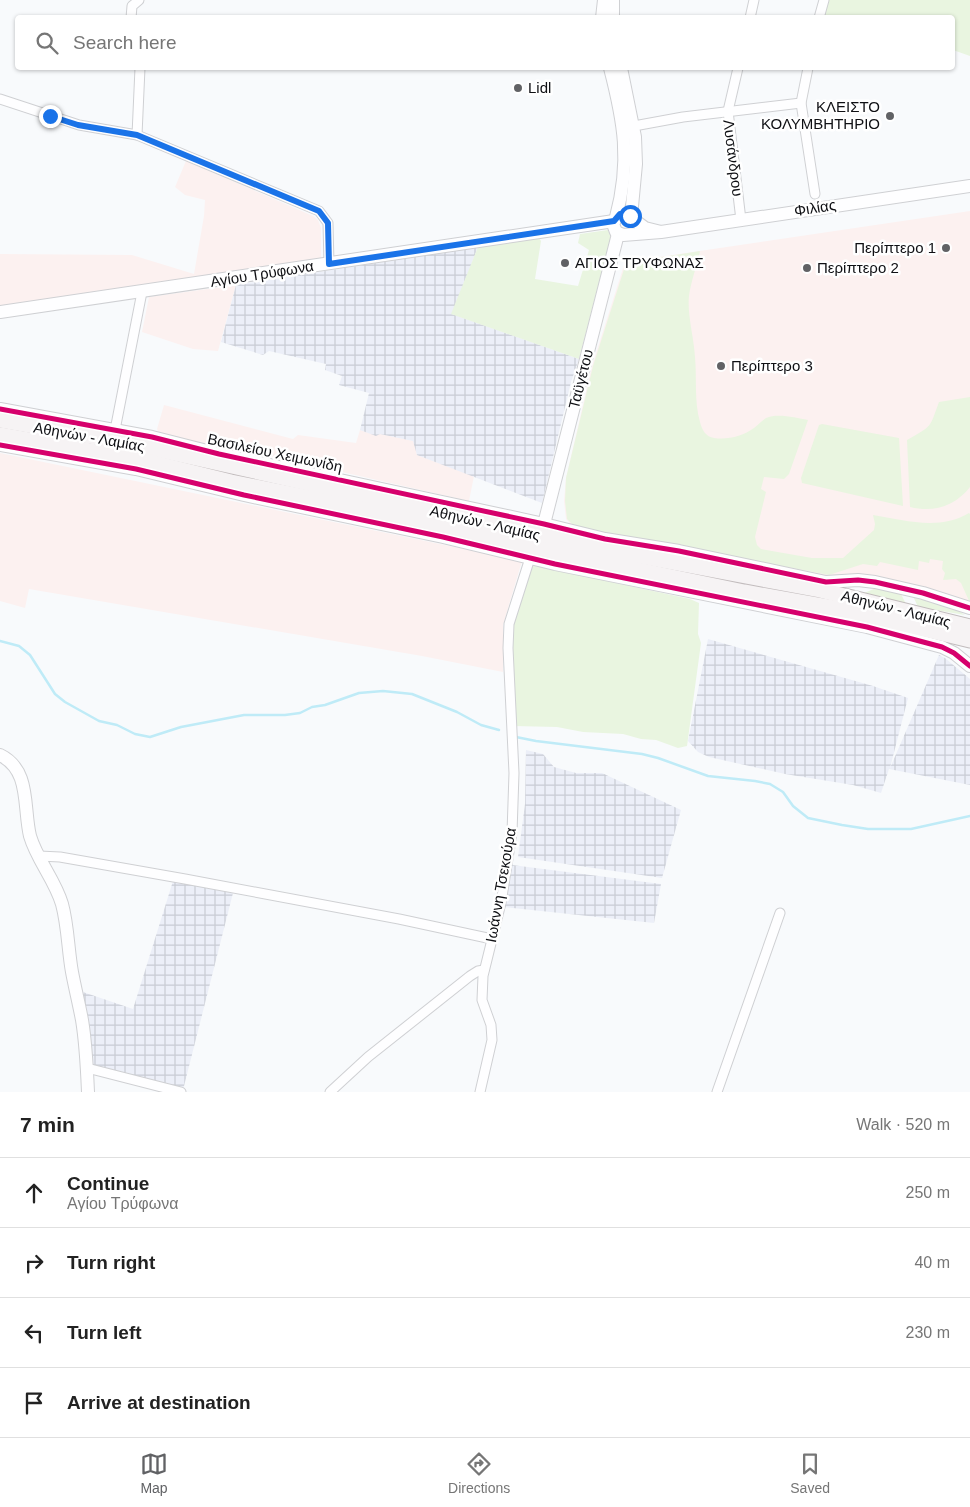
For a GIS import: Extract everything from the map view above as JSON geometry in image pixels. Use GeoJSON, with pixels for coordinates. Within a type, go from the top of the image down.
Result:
{"type":"FeatureCollection","features":[{"type":"Feature","properties":{"kind":"main road","name":"Αθηνών - Λαμίας"},"geometry":{"type":"LineString","coordinates":[[0,420],[129,443],[603,549],[836,594],[970,627]]}},
{"type":"Feature","properties":{"kind":"main road","name":"Αθηνών - Λαμίας"},"geometry":{"type":"LineString","coordinates":[[0,435],[146,461],[231,482],[576,558],[714,586],[858,612],[970,640]]}},
{"type":"Feature","properties":{"kind":"main road"},"geometry":{"type":"LineString","coordinates":[[932,618],[970,616]]}},
{"type":"Feature","properties":{"kind":"street"},"geometry":{"type":"LineString","coordinates":[[131,15],[132,6],[139,0]]}},
{"type":"Feature","properties":{"kind":"street"},"geometry":{"type":"LineString","coordinates":[[602,15],[604,0]]}},
{"type":"Feature","properties":{"kind":"street"},"geometry":{"type":"LineString","coordinates":[[613,0],[613,15]]}},
{"type":"Feature","properties":{"kind":"street"},"geometry":{"type":"LineString","coordinates":[[751,15],[754,0]]}},
{"type":"Feature","properties":{"kind":"street"},"geometry":{"type":"LineString","coordinates":[[820,15],[824,0]]}},
{"type":"Feature","properties":{"kind":"street"},"geometry":{"type":"LineString","coordinates":[[137,135],[140,70]]}},
{"type":"Feature","properties":{"kind":"street"},"geometry":{"type":"LineString","coordinates":[[610,70],[625,145],[623,187],[613,227],[624,234],[633,228],[636,164],[634,126],[621,70]]}},
{"type":"Feature","properties":{"kind":"street","name":"Λυσάνδρου"},"geometry":{"type":"LineString","coordinates":[[738,70],[728,111],[741,220]]}},
{"type":"Feature","properties":{"kind":"street"},"geometry":{"type":"LineString","coordinates":[[808,70],[801,103],[815,194]]}},
{"type":"Feature","properties":{"kind":"street"},"geometry":{"type":"LineString","coordinates":[[0,99],[78,125],[137,135],[319,211],[328,223],[329,264]]}},
{"type":"Feature","properties":{"kind":"street"},"geometry":{"type":"LineString","coordinates":[[634,126],[682,117],[801,103]]}},
{"type":"Feature","properties":{"kind":"street","name":"Φιλίας"},"geometry":{"type":"LineString","coordinates":[[624,234],[661,232],[970,186]]}},
{"type":"Feature","properties":{"kind":"street"},"geometry":{"type":"LineString","coordinates":[[615,219],[624,214],[632,219]]}},
{"type":"Feature","properties":{"kind":"street","name":"Αγίου Τρύφωνα"},"geometry":{"type":"LineString","coordinates":[[0,312],[329,264],[615,219]]}},
{"type":"Feature","properties":{"kind":"street","name":"Φιλίας"},"geometry":{"type":"LineString","coordinates":[[632,219],[645,228],[661,232]]}},
{"type":"Feature","properties":{"kind":"street","name":"Ταϋγέτου"},"geometry":{"type":"LineString","coordinates":[[544,524],[624,234]]}},
{"type":"Feature","properties":{"kind":"street"},"geometry":{"type":"LineString","coordinates":[[115,430],[142,292]]}},
{"type":"Feature","properties":{"kind":"street","name":"Βασιλείου Χειμωνίδη"},"geometry":{"type":"LineString","coordinates":[[0,409],[115,430],[544,524],[595,537],[679,551],[826,582],[858,580],[875,582],[923,593],[970,608]]}},
{"type":"Feature","properties":{"kind":"street"},"geometry":{"type":"LineString","coordinates":[[0,445],[149,472],[244,495],[443,537],[530,558],[867,627],[942,647],[954,653],[970,666]]}},
{"type":"Feature","properties":{"kind":"street","name":"Ιωάννη Τσεκούρα"},"geometry":{"type":"LineString","coordinates":[[480,1092],[492,1040],[491,1025],[482,1000],[484,970],[500,903],[512,833],[514,773],[508,648],[509,624],[530,558]]}},
{"type":"Feature","properties":{"kind":"street"},"geometry":{"type":"LineString","coordinates":[[0,755],[12,762],[19,771],[23,782],[30,835],[62,905],[72,974],[82,1022],[88,1092]]}},
{"type":"Feature","properties":{"kind":"street"},"geometry":{"type":"LineString","coordinates":[[39,856],[60,857],[185,879],[399,919],[492,939]]}},
{"type":"Feature","properties":{"kind":"street"},"geometry":{"type":"LineString","coordinates":[[717,1092],[780,913]]}},
{"type":"Feature","properties":{"kind":"street"},"geometry":{"type":"LineString","coordinates":[[330,1092],[368,1057],[470,976],[484,970]]}},
{"type":"Feature","properties":{"kind":"street"},"geometry":{"type":"LineString","coordinates":[[87,1068],[181,1092]]}},
{"type":"Feature","properties":{"kind":"shaded area"},"geometry":{"type":"Polygon","coordinates":[[[186,161],[313,216],[318,220],[321,228],[321,260],[0,308],[0,254],[132,255],[194,274],[205,200],[185,195],[175,187],[186,161]]]}},
{"type":"Feature","properties":{"kind":"shaded area"},"geometry":{"type":"Polygon","coordinates":[[[970,211],[970,603],[574,528],[566,519],[564,501],[566,478],[592,366],[625,262],[970,211]]]}},
{"type":"Feature","properties":{"kind":"shaded area"},"geometry":{"type":"Polygon","coordinates":[[[478,247],[452,314],[579,359],[571,382],[542,503],[417,455],[413,441],[380,434],[376,436],[360,430],[369,393],[339,385],[342,376],[325,370],[326,364],[269,351],[263,355],[221,342],[236,285],[478,247]]]}},
{"type":"Feature","properties":{"kind":"shaded area"},"geometry":{"type":"Polygon","coordinates":[[[236,285],[218,351],[193,349],[142,332],[149,297],[236,285]]]}},
{"type":"Feature","properties":{"kind":"shaded area"},"geometry":{"type":"Polygon","coordinates":[[[164,405],[293,439],[298,435],[356,443],[360,430],[376,435],[380,434],[414,441],[417,455],[474,476],[469,501],[307,464],[159,434],[157,429],[164,405]]]}},
{"type":"Feature","properties":{"kind":"shaded area"},"geometry":{"type":"Polygon","coordinates":[[[0,453],[522,561],[503,625],[503,672],[422,656],[29,589],[25,608],[0,601],[0,453]]]}},
{"type":"Feature","properties":{"kind":"shaded area"},"geometry":{"type":"Polygon","coordinates":[[[708,639],[873,686],[908,698],[890,768],[939,655],[945,658],[970,679],[970,785],[889,769],[881,793],[853,785],[785,774],[709,757],[698,752],[688,741],[708,639]]]}},
{"type":"Feature","properties":{"kind":"shaded area"},"geometry":{"type":"Polygon","coordinates":[[[526,750],[543,754],[554,767],[576,773],[602,773],[681,810],[662,878],[518,857],[525,804],[526,750]]]}},
{"type":"Feature","properties":{"kind":"shaded area"},"geometry":{"type":"Polygon","coordinates":[[[512,865],[661,884],[654,923],[504,907],[512,865]]]}},
{"type":"Feature","properties":{"kind":"shaded area"},"geometry":{"type":"Polygon","coordinates":[[[173,881],[233,893],[183,1090],[91,1065],[80,991],[133,1009],[173,881]]]}},
{"type":"Feature","properties":{"kind":"green space"},"geometry":{"type":"Polygon","coordinates":[[[828,0],[970,0],[970,56],[955,51],[955,15],[825,15],[828,0]]]}},
{"type":"Feature","properties":{"kind":"green space"},"geometry":{"type":"Polygon","coordinates":[[[608,230],[612,241],[579,359],[451,314],[478,247],[539,238],[541,241],[535,279],[578,286],[589,250],[578,243],[580,234],[608,230]]]}},
{"type":"Feature","properties":{"kind":"green space"},"geometry":{"type":"Polygon","coordinates":[[[700,251],[691,285],[689,303],[695,357],[697,406],[703,430],[711,437],[725,438],[745,433],[766,418],[787,416],[808,420],[789,474],[784,479],[764,477],[761,489],[766,492],[755,537],[757,545],[761,549],[812,558],[843,558],[874,530],[873,515],[921,523],[934,523],[946,522],[969,513],[970,603],[961,583],[956,579],[943,580],[945,573],[942,569],[943,561],[930,559],[929,563],[919,561],[918,570],[880,562],[877,566],[863,564],[829,575],[575,527],[567,519],[565,501],[566,478],[593,366],[626,263],[700,251]]]}},
{"type":"Feature","properties":{"kind":"green space"},"geometry":{"type":"Polygon","coordinates":[[[970,397],[970,487],[958,499],[943,506],[927,509],[910,507],[907,440],[929,426],[939,402],[970,397]]]}},
{"type":"Feature","properties":{"kind":"green space"},"geometry":{"type":"Polygon","coordinates":[[[819,425],[899,438],[903,506],[802,483],[801,478],[819,425]]]}},
{"type":"Feature","properties":{"kind":"green space"},"geometry":{"type":"Polygon","coordinates":[[[533,565],[690,599],[699,603],[698,634],[701,643],[687,746],[678,748],[656,740],[641,739],[623,734],[583,732],[557,727],[513,726],[511,626],[533,565]]]}},
{"type":"Feature","properties":{"kind":"green space"},"geometry":{"type":"Polygon","coordinates":[[[876,588],[901,594],[906,604],[864,593],[876,588]]]}},
{"type":"Feature","properties":{"kind":"green space"},"geometry":{"type":"Polygon","coordinates":[[[913,596],[957,610],[965,615],[918,607],[913,596]]]}},
{"type":"Feature","properties":{"kind":"waterway"},"geometry":{"type":"LineString","coordinates":[[0,641],[19,646],[30,655],[55,694],[65,702],[99,721],[117,725],[135,734],[150,737],[181,727],[244,715],[300,713],[312,707],[325,705],[359,693],[383,691],[412,694],[457,712],[481,725],[499,730]]}},
{"type":"Feature","properties":{"kind":"waterway"},"geometry":{"type":"LineString","coordinates":[[516,737],[642,754],[708,776],[770,784],[783,792],[793,806],[808,818],[842,825],[868,829],[911,829],[970,816]]}},
{"type":"Feature","properties":{"kind":"cycle path"},"geometry":{"type":"LineString","coordinates":[[0,409],[152,437],[219,454],[544,524],[605,539],[679,551],[826,582],[858,580],[875,582],[923,593],[970,608]]}},
{"type":"Feature","properties":{"kind":"cycle path"},"geometry":{"type":"LineString","coordinates":[[0,445],[136,469],[244,495],[443,537],[555,564],[867,627],[942,647],[954,653],[970,666]]}},
{"type":"Feature","properties":{"kind":"place","name":"Lidl"},"geometry":{"type":"Point","coordinates":[518,88]}},
{"type":"Feature","properties":{"kind":"place","name":"ΚΛΕΙΣΤΟ ΚΟΛΥΜΒΗΤΗΡΙΟ"},"geometry":{"type":"Point","coordinates":[890,116]}},
{"type":"Feature","properties":{"kind":"place","name":"Περίπτερο 1"},"geometry":{"type":"Point","coordinates":[946,248]}},
{"type":"Feature","properties":{"kind":"place","name":"ΑΓΙΟΣ ΤΡΥΦΩΝΑΣ"},"geometry":{"type":"Point","coordinates":[565,263]}},
{"type":"Feature","properties":{"kind":"place","name":"Περίπτερο 2"},"geometry":{"type":"Point","coordinates":[807,268]}},
{"type":"Feature","properties":{"kind":"place","name":"Περίπτερο 3"},"geometry":{"type":"Point","coordinates":[721,366]}},
{"type":"Feature","properties":{"kind":"route"},"geometry":{"type":"LineString","coordinates":[[50,116],[78,125],[137,135],[319,211],[328,223],[329,264],[614,221],[620,214],[630,216]]}}]}
